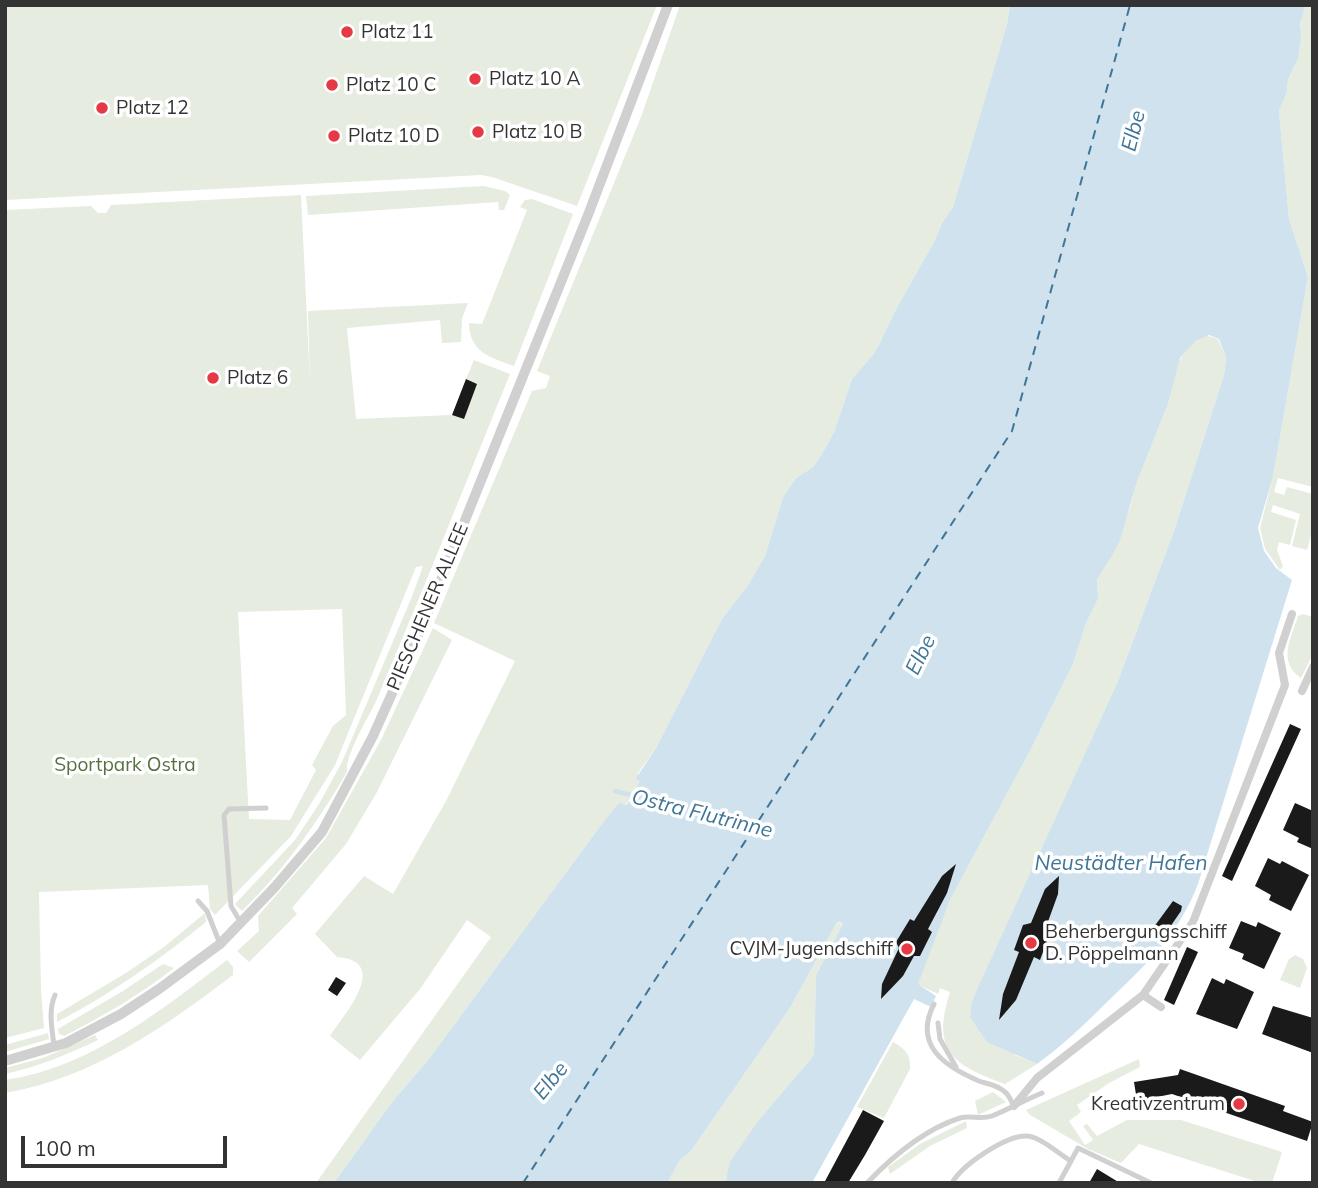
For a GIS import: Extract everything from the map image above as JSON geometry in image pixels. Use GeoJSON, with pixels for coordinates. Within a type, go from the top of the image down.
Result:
{"type":"FeatureCollection","features":[{"type":"Feature","properties":{"kind":"street","name":"PIESCHENER ALLEE"},"geometry":{"type":"LineString","coordinates":[[5,1061],[66,1043],[121,1014],[159,989],[220,944],[322,832],[373,736],[424,622],[589,215],[668,5]]}},
{"type":"Feature","properties":{"kind":"street"},"geometry":{"type":"LineString","coordinates":[[1014,1106],[1037,1078],[1143,995],[1196,924],[1285,685],[1279,653],[1292,614]]}},
{"type":"Feature","properties":{"kind":"street"},"geometry":{"type":"LineString","coordinates":[[1285,685],[1304,692],[1313,667]]}},
{"type":"Feature","properties":{"kind":"street"},"geometry":{"type":"LineString","coordinates":[[1143,995],[1161,1007]]}},
{"type":"Feature","properties":{"kind":"lane"},"geometry":{"type":"LineString","coordinates":[[241,923],[230,906],[224,815],[229,809],[266,808]]}},
{"type":"Feature","properties":{"kind":"lane"},"geometry":{"type":"LineString","coordinates":[[198,901],[207,911],[220,944]]}},
{"type":"Feature","properties":{"kind":"lane"},"geometry":{"type":"LineString","coordinates":[[54,1047],[51,1004],[55,995]]}},
{"type":"Feature","properties":{"kind":"lane"},"geometry":{"type":"LineString","coordinates":[[934,1004],[925,1027],[928,1041],[945,1063],[1003,1090],[1014,1106]]}},
{"type":"Feature","properties":{"kind":"lane"},"geometry":{"type":"LineString","coordinates":[[938,1023],[940,1040],[958,1070]]}},
{"type":"Feature","properties":{"kind":"lane"},"geometry":{"type":"LineString","coordinates":[[867,1183],[881,1168],[912,1144],[957,1119],[970,1116],[989,1117],[1042,1093]]}},
{"type":"Feature","properties":{"kind":"lane"},"geometry":{"type":"LineString","coordinates":[[953,1183],[961,1169],[973,1159],[1014,1138],[1033,1138],[1071,1161]]}},
{"type":"Feature","properties":{"kind":"lane"},"geometry":{"type":"LineString","coordinates":[[1059,1183],[1078,1148],[1151,1183]]}},
{"type":"Feature","properties":{"kind":"green space"},"geometry":{"type":"Polygon","coordinates":[[[5,5],[657,5],[577,206],[481,175],[5,200],[5,5]]]}},
{"type":"Feature","properties":{"kind":"green space"},"geometry":{"type":"Polygon","coordinates":[[[680,5],[1010,5],[1007,24],[953,207],[942,223],[880,343],[852,379],[834,432],[822,454],[813,467],[796,478],[783,497],[765,556],[748,585],[722,619],[656,748],[638,773],[636,790],[632,797],[601,825],[334,1183],[316,1183],[491,937],[467,920],[420,989],[360,1060],[330,1036],[353,1003],[363,978],[361,968],[353,961],[337,957],[315,934],[364,876],[393,894],[446,801],[515,661],[434,623],[532,391],[546,388],[550,376],[537,371],[641,117],[680,5]]]}},
{"type":"Feature","properties":{"kind":"green space"},"geometry":{"type":"Polygon","coordinates":[[[1305,5],[1313,5],[1313,487],[1278,478],[1274,492],[1284,495],[1287,487],[1313,494],[1313,528],[1307,550],[1292,546],[1300,514],[1273,505],[1271,512],[1296,520],[1290,545],[1279,542],[1277,550],[1283,566],[1280,570],[1265,549],[1260,528],[1273,477],[1308,277],[1289,219],[1279,111],[1295,65],[1301,36],[1301,16],[1305,5]]]}},
{"type":"Feature","properties":{"kind":"green space"},"geometry":{"type":"Polygon","coordinates":[[[484,186],[505,191],[510,195],[504,210],[499,210],[498,202],[308,215],[306,196],[484,186]]]}},
{"type":"Feature","properties":{"kind":"green space","name":"Sportpark Ostra"},"geometry":{"type":"Polygon","coordinates":[[[301,195],[310,382],[308,311],[468,303],[462,318],[461,342],[442,343],[440,320],[347,328],[356,419],[452,415],[463,419],[477,384],[466,379],[474,360],[510,374],[377,699],[354,746],[347,772],[299,845],[242,911],[235,904],[295,840],[342,762],[423,566],[416,567],[335,765],[291,836],[215,915],[210,909],[208,885],[39,892],[44,1028],[5,1038],[5,210],[91,206],[98,213],[106,213],[111,205],[301,195]],[[342,609],[238,612],[249,819],[290,820],[316,770],[312,765],[333,726],[346,715],[342,609]]]}},
{"type":"Feature","properties":{"kind":"green space"},"geometry":{"type":"Polygon","coordinates":[[[532,199],[573,214],[514,366],[490,357],[477,347],[470,333],[469,323],[482,324],[527,210],[520,207],[525,200],[532,199]]]}},
{"type":"Feature","properties":{"kind":"green space"},"geometry":{"type":"Polygon","coordinates":[[[1204,335],[1218,339],[1226,357],[1224,375],[1175,528],[1118,681],[972,1001],[1015,1055],[1037,1064],[1005,1084],[972,1070],[951,1053],[945,1042],[943,1029],[950,992],[940,988],[938,994],[917,984],[950,900],[1073,664],[1086,623],[1098,599],[1097,580],[1107,564],[1130,508],[1137,482],[1168,404],[1178,363],[1189,345],[1204,335]]]}},
{"type":"Feature","properties":{"kind":"green space"},"geometry":{"type":"Polygon","coordinates":[[[1303,614],[1313,617],[1313,654],[1301,678],[1289,665],[1288,649],[1298,616],[1303,614]]]}},
{"type":"Feature","properties":{"kind":"green space"},"geometry":{"type":"Polygon","coordinates":[[[433,628],[452,640],[377,792],[346,844],[292,908],[297,914],[249,962],[237,951],[259,931],[258,916],[326,838],[381,740],[433,628]]]}},
{"type":"Feature","properties":{"kind":"green space"},"geometry":{"type":"Polygon","coordinates":[[[205,913],[206,922],[170,950],[134,976],[57,1022],[57,1014],[126,973],[164,947],[205,913]]]}},
{"type":"Feature","properties":{"kind":"green space"},"geometry":{"type":"Polygon","coordinates":[[[837,922],[843,924],[816,975],[814,1055],[758,1121],[726,1179],[728,1183],[667,1183],[680,1160],[691,1151],[790,1008],[837,922]]]}},
{"type":"Feature","properties":{"kind":"green space"},"geometry":{"type":"Polygon","coordinates":[[[1295,955],[1303,959],[1307,968],[1300,988],[1280,980],[1289,959],[1295,955]]]}},
{"type":"Feature","properties":{"kind":"green space"},"geometry":{"type":"Polygon","coordinates":[[[227,960],[233,967],[233,975],[126,1048],[68,1076],[5,1093],[5,1080],[66,1063],[95,1050],[150,1017],[227,960]]]}},
{"type":"Feature","properties":{"kind":"green space"},"geometry":{"type":"Polygon","coordinates":[[[163,964],[174,968],[107,1013],[64,1036],[59,1034],[58,1029],[163,964]]]}},
{"type":"Feature","properties":{"kind":"green space"},"geometry":{"type":"Polygon","coordinates":[[[48,1033],[49,1039],[5,1052],[5,1045],[48,1033]]]}},
{"type":"Feature","properties":{"kind":"green space"},"geometry":{"type":"Polygon","coordinates":[[[95,1035],[98,1040],[41,1064],[5,1074],[5,1068],[43,1058],[95,1035]]]}},
{"type":"Feature","properties":{"kind":"green space"},"geometry":{"type":"Polygon","coordinates":[[[893,1042],[906,1053],[910,1069],[884,1118],[857,1107],[893,1042]]]}},
{"type":"Feature","properties":{"kind":"green space"},"geometry":{"type":"Polygon","coordinates":[[[1139,1059],[1140,1067],[1109,1083],[1077,1105],[1081,1112],[1069,1121],[1085,1145],[1093,1140],[1083,1126],[1087,1124],[1097,1136],[1127,1120],[1181,1120],[1282,1152],[1272,1183],[1261,1183],[1139,1144],[1121,1163],[1088,1149],[1030,1115],[1026,1110],[1139,1059]]]}},
{"type":"Feature","properties":{"kind":"green space"},"geometry":{"type":"Polygon","coordinates":[[[993,1092],[1006,1102],[978,1115],[975,1101],[993,1092]]]}},
{"type":"Feature","properties":{"kind":"green space"},"geometry":{"type":"Polygon","coordinates":[[[966,1121],[967,1128],[930,1146],[890,1174],[888,1167],[920,1144],[966,1121]]]}},
{"type":"Feature","properties":{"kind":"water"},"geometry":{"type":"Polygon","coordinates":[[[1010,5],[1305,5],[1300,24],[1298,58],[1279,111],[1289,219],[1308,277],[1273,477],[1258,528],[1264,551],[1276,568],[1292,580],[1198,884],[1181,919],[1159,949],[1134,976],[1073,1035],[1037,1064],[987,1042],[970,1017],[972,1001],[979,985],[1118,681],[1175,528],[1224,375],[1226,357],[1219,339],[1209,335],[1195,341],[1180,358],[1168,404],[1137,482],[1120,540],[1097,580],[1098,599],[1086,623],[1073,664],[950,900],[918,984],[936,996],[931,1007],[914,999],[812,1183],[728,1183],[726,1180],[730,1162],[758,1121],[814,1055],[816,975],[843,924],[840,922],[837,922],[790,1008],[691,1151],[680,1160],[667,1183],[334,1183],[601,825],[619,803],[626,805],[633,798],[639,781],[636,778],[656,748],[722,619],[748,585],[765,556],[783,497],[796,478],[813,467],[822,454],[834,432],[852,379],[880,343],[942,223],[953,207],[1007,24],[1010,5]]]}},
{"type":"Feature","properties":{"kind":"building"},"geometry":{"type":"Polygon","coordinates":[[[466,379],[477,384],[464,419],[452,415],[466,379]]]}},
{"type":"Feature","properties":{"kind":"building"},"geometry":{"type":"Polygon","coordinates":[[[1290,724],[1301,729],[1232,881],[1222,876],[1290,724]]]}},
{"type":"Feature","properties":{"kind":"building"},"geometry":{"type":"Polygon","coordinates":[[[1295,803],[1313,811],[1313,849],[1297,842],[1299,838],[1283,830],[1295,803]]]}},
{"type":"Feature","properties":{"kind":"building"},"geometry":{"type":"Polygon","coordinates":[[[1268,858],[1280,864],[1282,861],[1309,875],[1291,911],[1269,900],[1271,895],[1255,886],[1268,858]]]}},
{"type":"Feature","properties":{"kind":"building"},"geometry":{"type":"Polygon","coordinates":[[[956,864],[947,893],[928,929],[932,932],[920,956],[914,956],[903,976],[881,999],[882,984],[899,948],[896,942],[910,919],[914,921],[942,876],[956,864]]]}},
{"type":"Feature","properties":{"kind":"building","name":"Beherbergungsschiff D. Pöppelmann"},"geometry":{"type":"Polygon","coordinates":[[[1059,876],[1058,894],[1045,930],[1049,936],[1040,960],[1034,957],[1016,1000],[999,1020],[1003,994],[1019,952],[1014,950],[1023,925],[1031,923],[1045,889],[1059,876]]]}},
{"type":"Feature","properties":{"kind":"building"},"geometry":{"type":"Polygon","coordinates":[[[1173,901],[1182,906],[1181,911],[1159,943],[1148,935],[1173,901]]]}},
{"type":"Feature","properties":{"kind":"building"},"geometry":{"type":"Polygon","coordinates":[[[1241,921],[1256,927],[1258,922],[1281,933],[1264,969],[1242,959],[1244,954],[1229,948],[1241,921]]]}},
{"type":"Feature","properties":{"kind":"building"},"geometry":{"type":"Polygon","coordinates":[[[1187,947],[1198,952],[1174,1005],[1164,1000],[1187,947]]]}},
{"type":"Feature","properties":{"kind":"building"},"geometry":{"type":"Polygon","coordinates":[[[336,977],[346,983],[337,996],[328,990],[336,977]]]}},
{"type":"Feature","properties":{"kind":"building"},"geometry":{"type":"Polygon","coordinates":[[[1212,978],[1224,984],[1226,979],[1254,992],[1237,1029],[1196,1014],[1212,978]]]}},
{"type":"Feature","properties":{"kind":"building"},"geometry":{"type":"Polygon","coordinates":[[[1273,1006],[1313,1018],[1313,1053],[1262,1034],[1273,1006]]]}},
{"type":"Feature","properties":{"kind":"building","name":"Kreativzentrum"},"geometry":{"type":"Polygon","coordinates":[[[1180,1069],[1285,1106],[1283,1111],[1313,1122],[1307,1141],[1172,1094],[1137,1101],[1134,1082],[1178,1075],[1180,1069]]]}},
{"type":"Feature","properties":{"kind":"building"},"geometry":{"type":"Polygon","coordinates":[[[863,1110],[884,1121],[848,1183],[824,1183],[863,1110]]]}},
{"type":"Feature","properties":{"kind":"building"},"geometry":{"type":"Polygon","coordinates":[[[1097,1169],[1120,1183],[1089,1183],[1097,1169]]]}},
{"type":"Feature","properties":{"kind":"waterway","name":"Ostra Flutrinne"},"geometry":{"type":"LineString","coordinates":[[615,791],[639,797]]}},
{"type":"Feature","properties":{"kind":"ferry route"},"geometry":{"type":"LineString","coordinates":[[523,1183],[1012,431],[1130,5]]}},
{"type":"Feature","properties":{"kind":"place","name":"Platz 11"},"geometry":{"type":"Point","coordinates":[347,32]}},
{"type":"Feature","properties":{"kind":"place","name":"Platz 10 A"},"geometry":{"type":"Point","coordinates":[475,79]}},
{"type":"Feature","properties":{"kind":"place","name":"Platz 10 C"},"geometry":{"type":"Point","coordinates":[332,85]}},
{"type":"Feature","properties":{"kind":"place","name":"Platz 12"},"geometry":{"type":"Point","coordinates":[102,108]}},
{"type":"Feature","properties":{"kind":"place","name":"Platz 10 B"},"geometry":{"type":"Point","coordinates":[478,132]}},
{"type":"Feature","properties":{"kind":"place","name":"Platz 10 D"},"geometry":{"type":"Point","coordinates":[334,136]}},
{"type":"Feature","properties":{"kind":"place","name":"Platz 6"},"geometry":{"type":"Point","coordinates":[213,378]}},
{"type":"Feature","properties":{"kind":"place","name":"Beherbergungsschiff D. Pöppelmann"},"geometry":{"type":"Point","coordinates":[1031,943]}},
{"type":"Feature","properties":{"kind":"place","name":"CVJM-Jugendschiff"},"geometry":{"type":"Point","coordinates":[907,949]}},
{"type":"Feature","properties":{"kind":"place","name":"Kreativzentrum"},"geometry":{"type":"Point","coordinates":[1239,1104]}},
{"type":"Feature","properties":{"kind":"water label","name":"Elbe"},"geometry":{"type":"Point","coordinates":[1134,131]}},
{"type":"Feature","properties":{"kind":"water label","name":"Elbe"},"geometry":{"type":"Point","coordinates":[921,655]}},
{"type":"Feature","properties":{"kind":"water label","name":"Neustädter Hafen"},"geometry":{"type":"Point","coordinates":[1121,864]}},
{"type":"Feature","properties":{"kind":"water label","name":"Elbe"},"geometry":{"type":"Point","coordinates":[551,1081]}}]}
